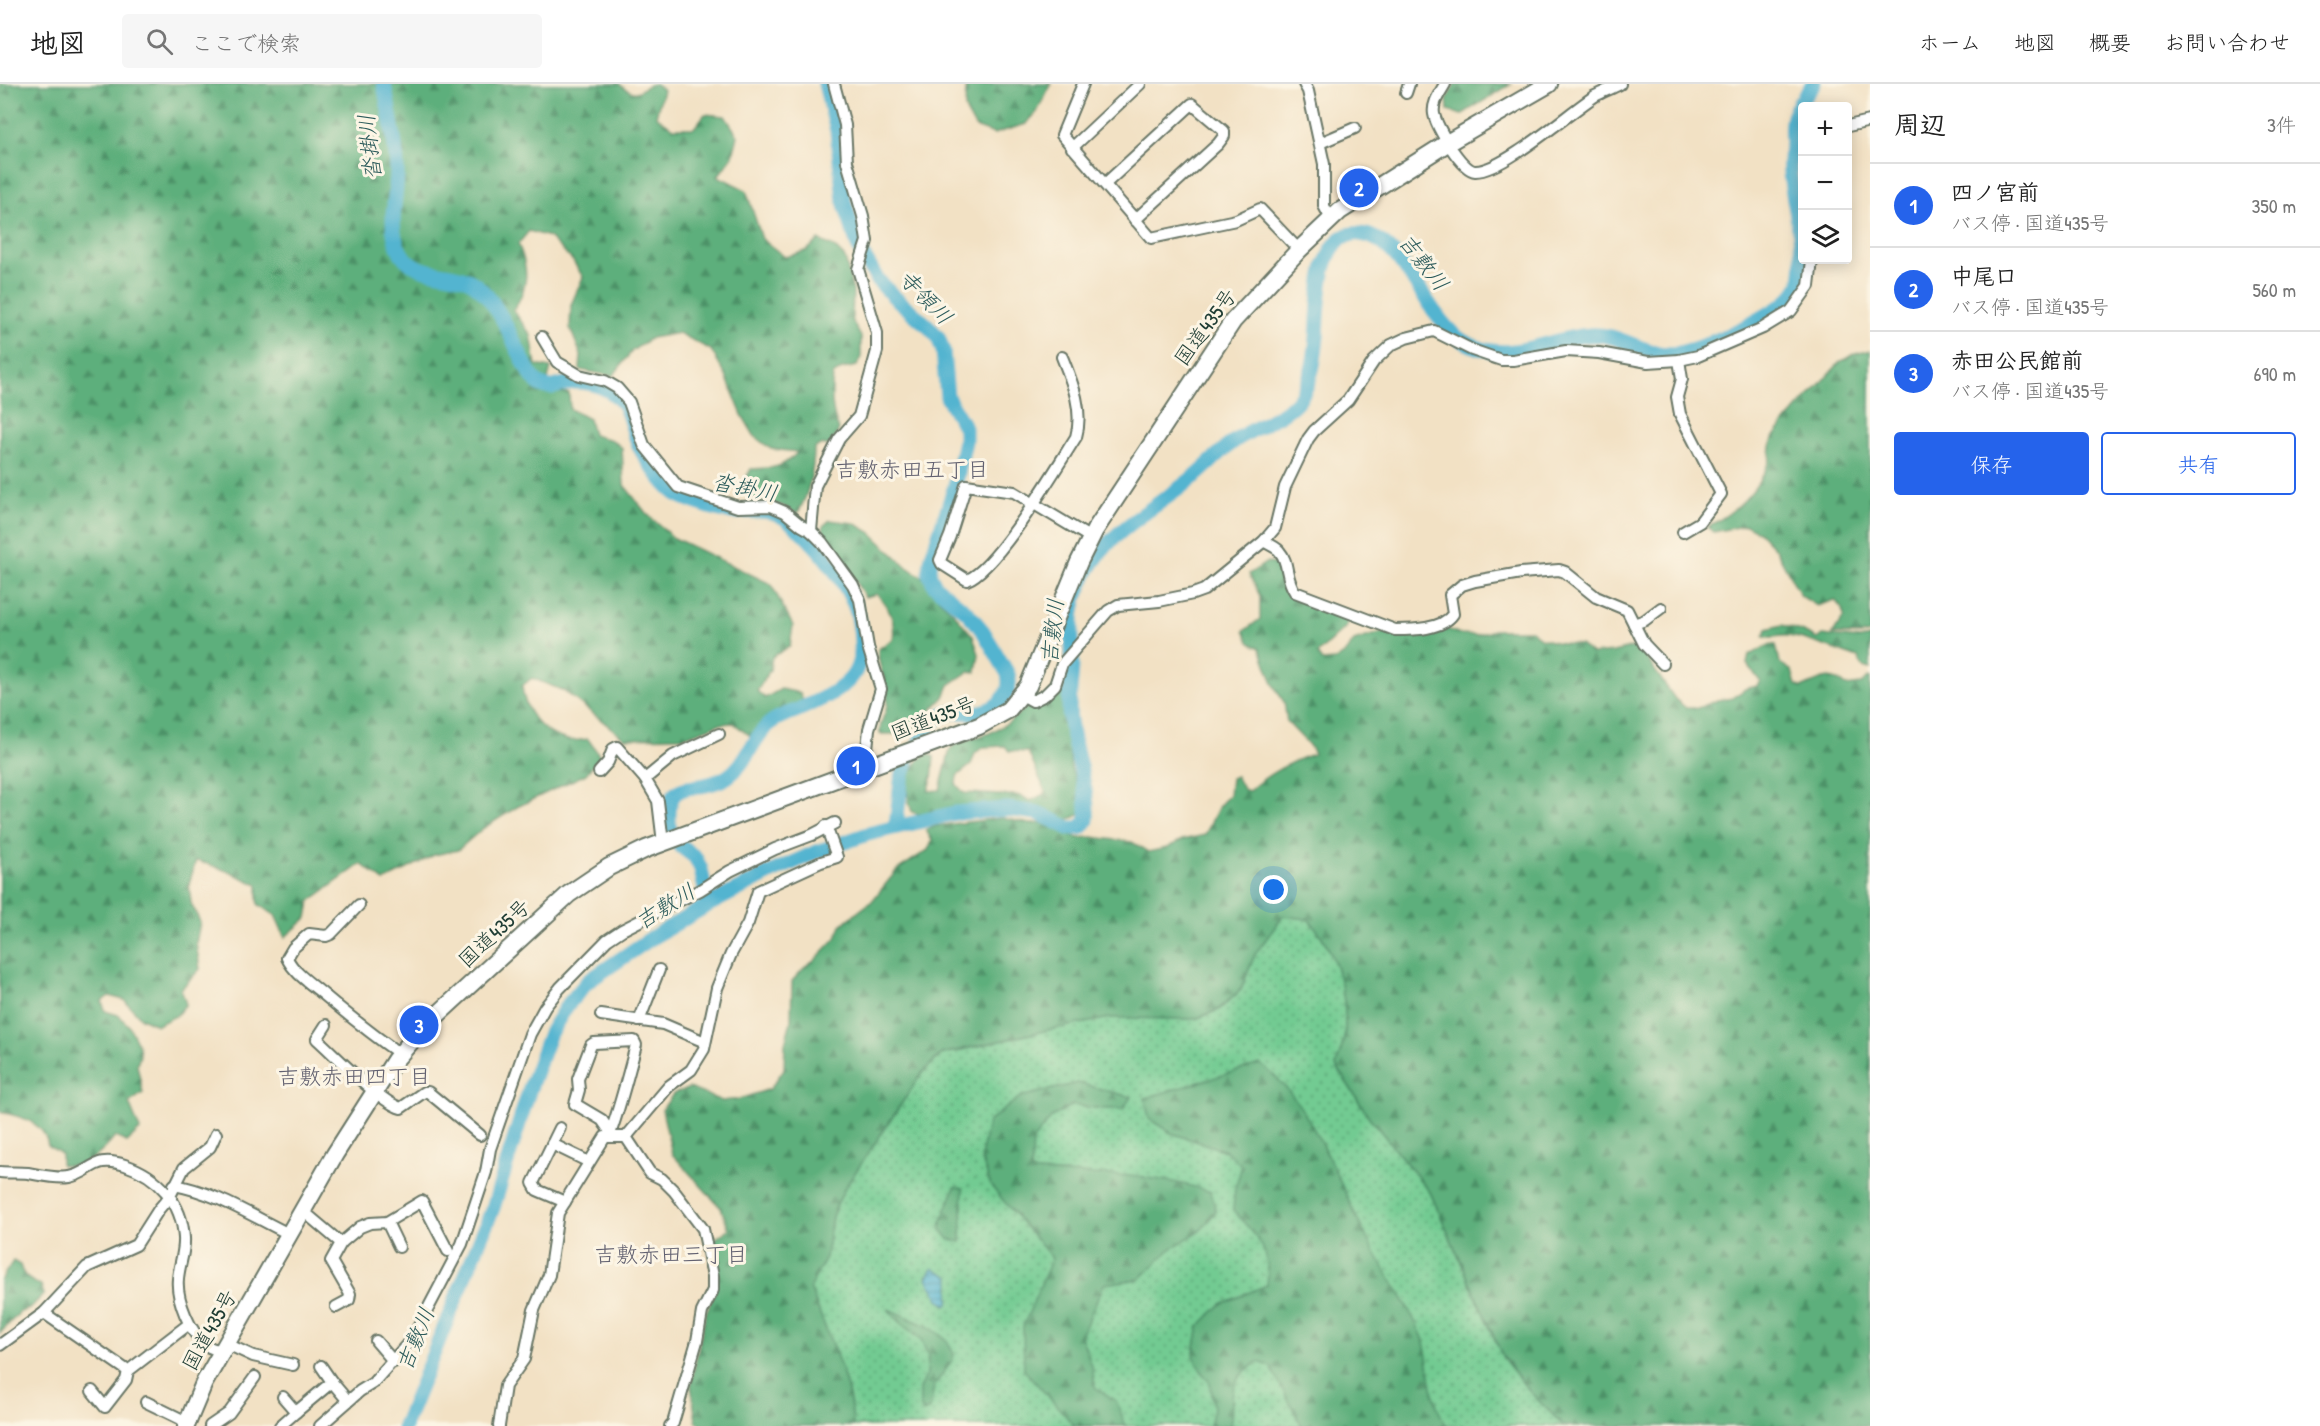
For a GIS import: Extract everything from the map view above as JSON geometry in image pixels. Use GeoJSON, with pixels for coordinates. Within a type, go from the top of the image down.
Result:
{"type":"FeatureCollection","features":[{"type":"Feature","properties":{"kind":"highway","name":"国道435号"},"geometry":{"type":"LineString","coordinates":[[187,1425],[204,1383],[302,1210],[374,1091],[400,1054],[422,1029],[569,894],[609,867],[663,843],[979,726],[1008,710],[1022,695],[1035,670],[1091,538],[1233,321],[1331,219],[1449,142],[1549,84]]}},
{"type":"Feature","properties":{"kind":"street"},"geometry":{"type":"LineString","coordinates":[[811,531],[815,486],[839,440],[858,416],[877,351],[877,333],[858,269],[867,241],[863,216],[847,162],[845,125],[834,84]]}},
{"type":"Feature","properties":{"kind":"street"},"geometry":{"type":"LineString","coordinates":[[1083,84],[1062,135],[1151,238],[1236,220],[1260,209],[1299,250]]}},
{"type":"Feature","properties":{"kind":"street"},"geometry":{"type":"LineString","coordinates":[[1072,148],[1140,84]]}},
{"type":"Feature","properties":{"kind":"street"},"geometry":{"type":"LineString","coordinates":[[1304,84],[1308,91],[1324,164],[1323,206],[1331,219]]}},
{"type":"Feature","properties":{"kind":"street"},"geometry":{"type":"LineString","coordinates":[[1445,84],[1434,103],[1434,114],[1464,166],[1472,171],[1483,170],[1518,152],[1596,96],[1620,84]]}},
{"type":"Feature","properties":{"kind":"street"},"geometry":{"type":"LineString","coordinates":[[1105,184],[1192,104],[1224,131],[1224,136],[1218,144],[1135,220]]}},
{"type":"Feature","properties":{"kind":"street"},"geometry":{"type":"LineString","coordinates":[[1852,125],[1870,121]]}},
{"type":"Feature","properties":{"kind":"street"},"geometry":{"type":"LineString","coordinates":[[1320,143],[1355,128]]}},
{"type":"Feature","properties":{"kind":"street"},"geometry":{"type":"LineString","coordinates":[[1022,695],[1034,701],[1045,695],[1055,685],[1062,664],[1108,611],[1118,605],[1159,601],[1199,592],[1230,571],[1264,541],[1275,528],[1285,487],[1314,431],[1348,400],[1382,352],[1406,338],[1434,331],[1472,350],[1501,360],[1566,351],[1599,353],[1648,362],[1679,360],[1698,356],[1763,328],[1791,311],[1809,286],[1812,264]]}},
{"type":"Feature","properties":{"kind":"street"},"geometry":{"type":"LineString","coordinates":[[542,337],[557,362],[579,375],[605,381],[617,388],[629,402],[644,445],[678,487],[722,504],[738,507],[771,506],[785,512],[811,531],[841,568],[860,600],[868,647],[881,689],[869,729],[865,768]]}},
{"type":"Feature","properties":{"kind":"street"},"geometry":{"type":"LineString","coordinates":[[1062,357],[1076,391],[1078,428],[1076,437],[1034,503],[992,560],[967,580],[942,564],[940,560],[966,485],[1014,492],[1034,503],[1091,538]]}},
{"type":"Feature","properties":{"kind":"street"},"geometry":{"type":"LineString","coordinates":[[1679,360],[1682,379],[1677,397],[1680,414],[1721,494],[1700,522],[1683,532]]}},
{"type":"Feature","properties":{"kind":"street"},"geometry":{"type":"LineString","coordinates":[[1264,541],[1280,551],[1288,583],[1295,592],[1395,630],[1412,630],[1449,619],[1453,614],[1450,595],[1462,585],[1521,573],[1559,570],[1596,597],[1627,610],[1644,644],[1663,664]]}},
{"type":"Feature","properties":{"kind":"street"},"geometry":{"type":"LineString","coordinates":[[1634,624],[1645,620],[1661,608]]}},
{"type":"Feature","properties":{"kind":"street"},"geometry":{"type":"LineString","coordinates":[[645,779],[674,756],[719,734]]}},
{"type":"Feature","properties":{"kind":"street"},"geometry":{"type":"LineString","coordinates":[[599,772],[608,762],[613,749],[617,747],[645,779],[658,801],[663,843]]}},
{"type":"Feature","properties":{"kind":"street"},"geometry":{"type":"LineString","coordinates":[[320,1426],[348,1401],[374,1383],[412,1339],[462,1244],[486,1172],[490,1149],[530,1034],[545,1007],[579,965],[607,940],[659,910],[705,888],[730,871],[775,849],[830,828],[837,857],[758,891],[748,923],[731,954],[717,988],[704,1049],[691,1070],[669,1086],[626,1137]]}},
{"type":"Feature","properties":{"kind":"street"},"geometry":{"type":"LineString","coordinates":[[359,905],[326,936],[309,934],[293,948],[287,958],[307,981],[359,1025],[400,1054]]}},
{"type":"Feature","properties":{"kind":"street"},"geometry":{"type":"LineString","coordinates":[[639,1021],[659,970]]}},
{"type":"Feature","properties":{"kind":"street"},"geometry":{"type":"LineString","coordinates":[[601,1014],[663,1024],[705,1042]]}},
{"type":"Feature","properties":{"kind":"street"},"geometry":{"type":"LineString","coordinates":[[326,1026],[317,1039],[374,1091],[394,1106],[401,1108],[424,1092],[428,1092],[480,1135]]}},
{"type":"Feature","properties":{"kind":"street"},"geometry":{"type":"LineString","coordinates":[[634,1041],[636,1045],[610,1135],[602,1120],[576,1107],[578,1079],[594,1043],[634,1041]]}},
{"type":"Feature","properties":{"kind":"street"},"geometry":{"type":"LineString","coordinates":[[560,1128],[533,1183],[537,1190],[565,1202]]}},
{"type":"Feature","properties":{"kind":"street"},"geometry":{"type":"LineString","coordinates":[[0,1345],[44,1313],[87,1267],[136,1245],[170,1196],[183,1168],[210,1147],[216,1134]]}},
{"type":"Feature","properties":{"kind":"street"},"geometry":{"type":"LineString","coordinates":[[499,1426],[505,1386],[524,1359],[534,1310],[549,1275],[555,1224],[565,1202],[589,1162],[605,1137],[610,1135],[626,1137],[650,1173],[662,1179],[674,1191],[703,1229],[713,1276],[713,1290],[702,1312],[697,1341],[673,1423],[670,1426]]}},
{"type":"Feature","properties":{"kind":"street"},"geometry":{"type":"LineString","coordinates":[[552,1144],[589,1162]]}},
{"type":"Feature","properties":{"kind":"street"},"geometry":{"type":"LineString","coordinates":[[0,1172],[67,1178],[98,1163],[109,1162],[138,1170],[155,1180],[179,1209],[184,1238],[178,1279],[189,1324],[208,1347],[225,1347],[293,1365]]}},
{"type":"Feature","properties":{"kind":"street"},"geometry":{"type":"LineString","coordinates":[[174,1185],[220,1200],[289,1234]]}},
{"type":"Feature","properties":{"kind":"street"},"geometry":{"type":"LineString","coordinates":[[336,1307],[349,1300],[350,1294],[331,1261],[341,1243],[368,1228],[387,1222],[426,1199],[443,1246]]}},
{"type":"Feature","properties":{"kind":"street"},"geometry":{"type":"LineString","coordinates":[[302,1210],[341,1243]]}},
{"type":"Feature","properties":{"kind":"street"},"geometry":{"type":"LineString","coordinates":[[387,1222],[399,1247]]}},
{"type":"Feature","properties":{"kind":"street"},"geometry":{"type":"LineString","coordinates":[[44,1313],[128,1371]]}},
{"type":"Feature","properties":{"kind":"street"},"geometry":{"type":"LineString","coordinates":[[92,1391],[105,1407],[126,1380],[128,1371],[189,1324]]}},
{"type":"Feature","properties":{"kind":"street"},"geometry":{"type":"LineString","coordinates":[[376,1341],[394,1362]]}},
{"type":"Feature","properties":{"kind":"street"},"geometry":{"type":"LineString","coordinates":[[321,1366],[348,1401]]}},
{"type":"Feature","properties":{"kind":"street"},"geometry":{"type":"LineString","coordinates":[[210,1426],[232,1416],[251,1390],[255,1377]]}},
{"type":"Feature","properties":{"kind":"street"},"geometry":{"type":"LineString","coordinates":[[280,1426],[332,1382]]}},
{"type":"Feature","properties":{"kind":"street"},"geometry":{"type":"LineString","coordinates":[[284,1397],[296,1413]]}},
{"type":"Feature","properties":{"kind":"street"},"geometry":{"type":"LineString","coordinates":[[147,1402],[187,1425]]}},
{"type":"Feature","properties":{"kind":"green space"},"geometry":{"type":"Polygon","coordinates":[[[0,84],[619,84],[636,92],[656,84],[663,90],[656,116],[673,128],[694,128],[705,114],[725,116],[738,136],[733,156],[718,176],[746,190],[762,239],[785,257],[806,251],[819,240],[834,247],[845,258],[853,291],[852,320],[861,337],[861,357],[857,366],[842,369],[833,375],[832,403],[839,430],[830,445],[820,445],[814,449],[810,483],[797,514],[783,506],[748,497],[742,485],[751,469],[777,466],[787,462],[798,452],[771,449],[755,437],[711,350],[679,333],[651,338],[632,351],[613,376],[580,370],[581,355],[570,328],[571,305],[583,277],[573,261],[549,237],[529,231],[518,244],[524,261],[526,278],[522,294],[513,310],[531,335],[536,365],[551,368],[547,383],[548,392],[569,393],[570,409],[589,419],[593,435],[612,440],[622,448],[624,485],[646,513],[672,537],[771,584],[793,626],[790,646],[772,657],[770,670],[757,691],[765,698],[781,689],[800,693],[803,701],[765,720],[752,737],[733,723],[719,724],[684,737],[624,738],[564,691],[532,678],[522,686],[523,695],[534,719],[555,736],[569,740],[588,739],[600,756],[586,774],[517,807],[482,829],[458,850],[434,855],[384,881],[361,864],[310,901],[307,918],[285,937],[275,915],[258,904],[258,885],[196,860],[189,884],[191,903],[200,922],[196,943],[200,969],[181,989],[186,1004],[176,1016],[157,1025],[141,1018],[124,1000],[109,996],[102,1001],[105,1011],[118,1015],[129,1026],[139,1046],[140,1055],[137,1065],[143,1093],[129,1103],[140,1130],[127,1142],[115,1137],[92,1159],[69,1166],[61,1165],[61,1154],[48,1145],[42,1131],[30,1121],[0,1112],[0,84]]]}},
{"type":"Feature","properties":{"kind":"green space"},"geometry":{"type":"Polygon","coordinates":[[[963,84],[1051,84],[1037,112],[1026,124],[994,134],[975,127],[965,109],[966,88],[963,84]]]}},
{"type":"Feature","properties":{"kind":"green space"},"geometry":{"type":"Polygon","coordinates":[[[1455,84],[1511,84],[1461,115],[1448,110],[1447,99],[1455,84]]]}},
{"type":"Feature","properties":{"kind":"green space"},"geometry":{"type":"Polygon","coordinates":[[[1870,350],[1870,633],[1833,634],[1844,616],[1842,609],[1835,600],[1817,606],[1801,596],[1776,550],[1759,532],[1746,525],[1714,532],[1707,527],[1736,508],[1759,482],[1769,461],[1773,438],[1798,407],[1840,362],[1852,355],[1870,350]]]}},
{"type":"Feature","properties":{"kind":"green space"},"geometry":{"type":"Polygon","coordinates":[[[830,520],[854,523],[870,532],[908,568],[923,577],[940,600],[973,636],[979,654],[976,672],[968,672],[949,685],[944,697],[912,729],[901,734],[880,734],[887,699],[878,649],[893,639],[891,615],[877,594],[865,597],[824,536],[823,526],[830,520]]]}},
{"type":"Feature","properties":{"kind":"green space"},"geometry":{"type":"Polygon","coordinates":[[[1267,562],[1279,565],[1285,586],[1301,601],[1348,621],[1347,626],[1317,654],[1322,661],[1335,660],[1344,654],[1354,641],[1382,632],[1403,634],[1431,628],[1445,628],[1460,634],[1477,635],[1494,630],[1531,630],[1540,638],[1580,645],[1592,654],[1638,646],[1675,699],[1686,708],[1698,708],[1718,700],[1733,698],[1745,689],[1757,686],[1760,681],[1747,664],[1749,655],[1771,644],[1776,645],[1780,663],[1792,671],[1796,685],[1801,688],[1829,678],[1840,681],[1846,686],[1861,684],[1870,677],[1870,1426],[1564,1426],[1530,1392],[1503,1357],[1430,1192],[1369,1117],[1336,1066],[1345,1030],[1344,1000],[1337,970],[1325,943],[1308,919],[1283,916],[1255,954],[1241,989],[1219,1009],[1195,1019],[1110,1018],[941,1054],[922,1073],[844,1189],[832,1216],[826,1257],[810,1287],[848,1390],[853,1426],[703,1426],[696,1421],[691,1385],[705,1315],[715,1292],[709,1243],[729,1229],[721,1208],[672,1154],[662,1110],[673,1094],[689,1088],[722,1101],[739,1099],[770,1089],[784,1069],[785,1043],[791,1021],[792,981],[836,938],[841,925],[872,901],[897,870],[928,850],[932,841],[926,830],[936,826],[1002,818],[1030,824],[1043,823],[1078,838],[1092,837],[1132,842],[1148,852],[1205,835],[1219,806],[1229,795],[1231,778],[1236,776],[1243,789],[1249,791],[1279,769],[1314,754],[1309,745],[1287,722],[1284,702],[1274,686],[1260,648],[1250,643],[1244,631],[1260,619],[1260,596],[1249,574],[1267,562]]]}},
{"type":"Feature","properties":{"kind":"green space"},"geometry":{"type":"Polygon","coordinates":[[[1782,625],[1817,639],[1822,635],[1860,639],[1870,637],[1870,669],[1863,667],[1858,658],[1812,642],[1788,636],[1764,636],[1767,629],[1782,625]]]}},
{"type":"Feature","properties":{"kind":"green space"},"geometry":{"type":"Polygon","coordinates":[[[1058,691],[1066,691],[1065,713],[1071,768],[1081,794],[1082,812],[1065,820],[1041,810],[1015,805],[963,808],[935,816],[912,812],[907,787],[910,773],[919,759],[927,753],[934,757],[932,780],[928,791],[940,790],[950,749],[958,743],[990,733],[1008,723],[1026,708],[1049,701],[1058,691]],[[1005,746],[984,747],[975,753],[971,765],[957,776],[956,784],[964,793],[1018,795],[1030,801],[1046,793],[1028,752],[1009,751],[1005,746]]]}},
{"type":"Feature","properties":{"kind":"green space"},"geometry":{"type":"Polygon","coordinates":[[[1283,916],[1308,919],[1325,943],[1337,970],[1344,1000],[1345,1030],[1336,1066],[1369,1117],[1430,1192],[1503,1358],[1530,1392],[1564,1426],[853,1426],[848,1390],[810,1287],[826,1257],[832,1216],[844,1189],[922,1073],[941,1055],[1048,1030],[1110,1018],[1196,1019],[1219,1010],[1241,990],[1255,954],[1283,916]]]}},
{"type":"Feature","properties":{"kind":"green space"},"geometry":{"type":"Polygon","coordinates":[[[1260,1064],[1279,1080],[1310,1122],[1369,1242],[1419,1329],[1426,1349],[1437,1406],[1447,1426],[1302,1426],[1270,1366],[1258,1362],[1247,1369],[1236,1383],[1232,1397],[1230,1426],[1210,1426],[1214,1408],[1210,1383],[1193,1356],[1199,1326],[1221,1304],[1267,1285],[1267,1261],[1260,1243],[1233,1210],[1235,1188],[1242,1166],[1226,1151],[1171,1133],[1149,1119],[1145,1098],[1260,1064]]]}},
{"type":"Feature","properties":{"kind":"green space"},"geometry":{"type":"Polygon","coordinates":[[[1078,1083],[1131,1097],[1123,1109],[1072,1105],[1052,1117],[1033,1140],[1031,1171],[1137,1177],[1182,1184],[1211,1192],[1216,1211],[1201,1230],[1169,1250],[1140,1279],[1104,1284],[1081,1336],[1092,1366],[1095,1387],[1116,1401],[1126,1426],[1075,1426],[1024,1370],[1023,1327],[1052,1258],[991,1186],[981,1157],[988,1122],[1020,1097],[1078,1083]]]}},
{"type":"Feature","properties":{"kind":"green space"},"geometry":{"type":"Polygon","coordinates":[[[955,1187],[963,1188],[961,1242],[949,1239],[941,1230],[942,1220],[955,1187]]]}},
{"type":"Feature","properties":{"kind":"green space"},"geometry":{"type":"Polygon","coordinates":[[[13,1261],[20,1265],[28,1278],[41,1285],[44,1294],[29,1309],[20,1312],[0,1333],[0,1281],[13,1261]]]}},
{"type":"Feature","properties":{"kind":"green space"},"geometry":{"type":"Polygon","coordinates":[[[888,1309],[927,1326],[945,1338],[954,1354],[952,1361],[934,1386],[930,1409],[923,1412],[920,1405],[920,1389],[927,1374],[928,1356],[921,1339],[899,1322],[888,1309]]]}},
{"type":"Feature","properties":{"kind":"water"},"geometry":{"type":"Polygon","coordinates":[[[933,1268],[950,1277],[947,1305],[940,1301],[927,1278],[933,1268]]]}},
{"type":"Feature","properties":{"kind":"waterway","name":"沓掛川"},"geometry":{"type":"LineString","coordinates":[[384,84],[396,158],[397,178],[393,227],[398,247],[404,258],[423,269],[456,276],[476,285],[490,299],[531,374],[541,385],[550,387],[574,382],[588,383],[608,390],[619,399],[624,405],[644,455],[659,477],[675,493],[721,510],[769,512],[786,519],[799,529],[825,557],[854,604],[861,636],[861,653],[858,666],[852,676],[832,693],[769,724],[740,765],[727,777],[714,783],[683,789],[676,793],[671,801],[669,813],[670,833]]}},
{"type":"Feature","properties":{"kind":"waterway","name":"寺領川"},"geometry":{"type":"LineString","coordinates":[[825,84],[837,131],[844,201],[858,246],[877,279],[938,337],[943,351],[947,397],[965,428],[965,441],[955,486],[932,556],[929,573],[935,586],[967,612],[983,631],[1008,674],[1006,693],[994,707],[981,712],[947,713],[933,722],[920,740]]}},
{"type":"Feature","properties":{"kind":"waterway","name":"吉敷川"},"geometry":{"type":"LineString","coordinates":[[404,1426],[493,1208],[530,1088],[550,1033],[566,1007],[587,982],[653,937],[708,905],[814,853],[868,834],[955,813],[1007,809],[1038,813],[1069,828],[1080,828],[1087,820],[1084,783],[1069,713],[1073,614],[1076,598],[1085,576],[1110,541],[1125,528],[1195,476],[1233,442],[1279,415],[1299,399],[1312,369],[1323,274],[1335,244],[1346,236],[1360,234],[1376,239],[1389,249],[1402,264],[1437,316],[1450,330],[1463,341],[1480,348],[1512,351],[1573,337],[1601,335],[1656,353],[1678,353],[1694,349],[1761,318],[1787,301],[1799,286],[1803,262],[1790,171],[1792,124],[1798,106],[1814,84]]}},
{"type":"Feature","properties":{"kind":"waterway","name":"寺領川"},"geometry":{"type":"LineString","coordinates":[[896,826],[901,781],[907,761]]}},
{"type":"Feature","properties":{"kind":"waterway","name":"沓掛川"},"geometry":{"type":"LineString","coordinates":[[679,845],[695,857],[701,869],[708,905]]}},
{"type":"Feature","properties":{"kind":"place","name":"中尾口"},"geometry":{"type":"Point","coordinates":[1359,188]}},
{"type":"Feature","properties":{"kind":"place","name":"四ノ宮前"},"geometry":{"type":"Point","coordinates":[856,766]}},
{"type":"Feature","properties":{"kind":"place","name":"赤田公民館前"},"geometry":{"type":"Point","coordinates":[419,1025]}},
{"type":"Feature","properties":{"kind":"district","name":"吉敷赤田五丁目"},"geometry":{"type":"Point","coordinates":[912,469]}},
{"type":"Feature","properties":{"kind":"district","name":"吉敷赤田四丁目"},"geometry":{"type":"Point","coordinates":[354,1076]}},
{"type":"Feature","properties":{"kind":"district","name":"吉敷赤田三丁目"},"geometry":{"type":"Point","coordinates":[671,1254]}}]}
